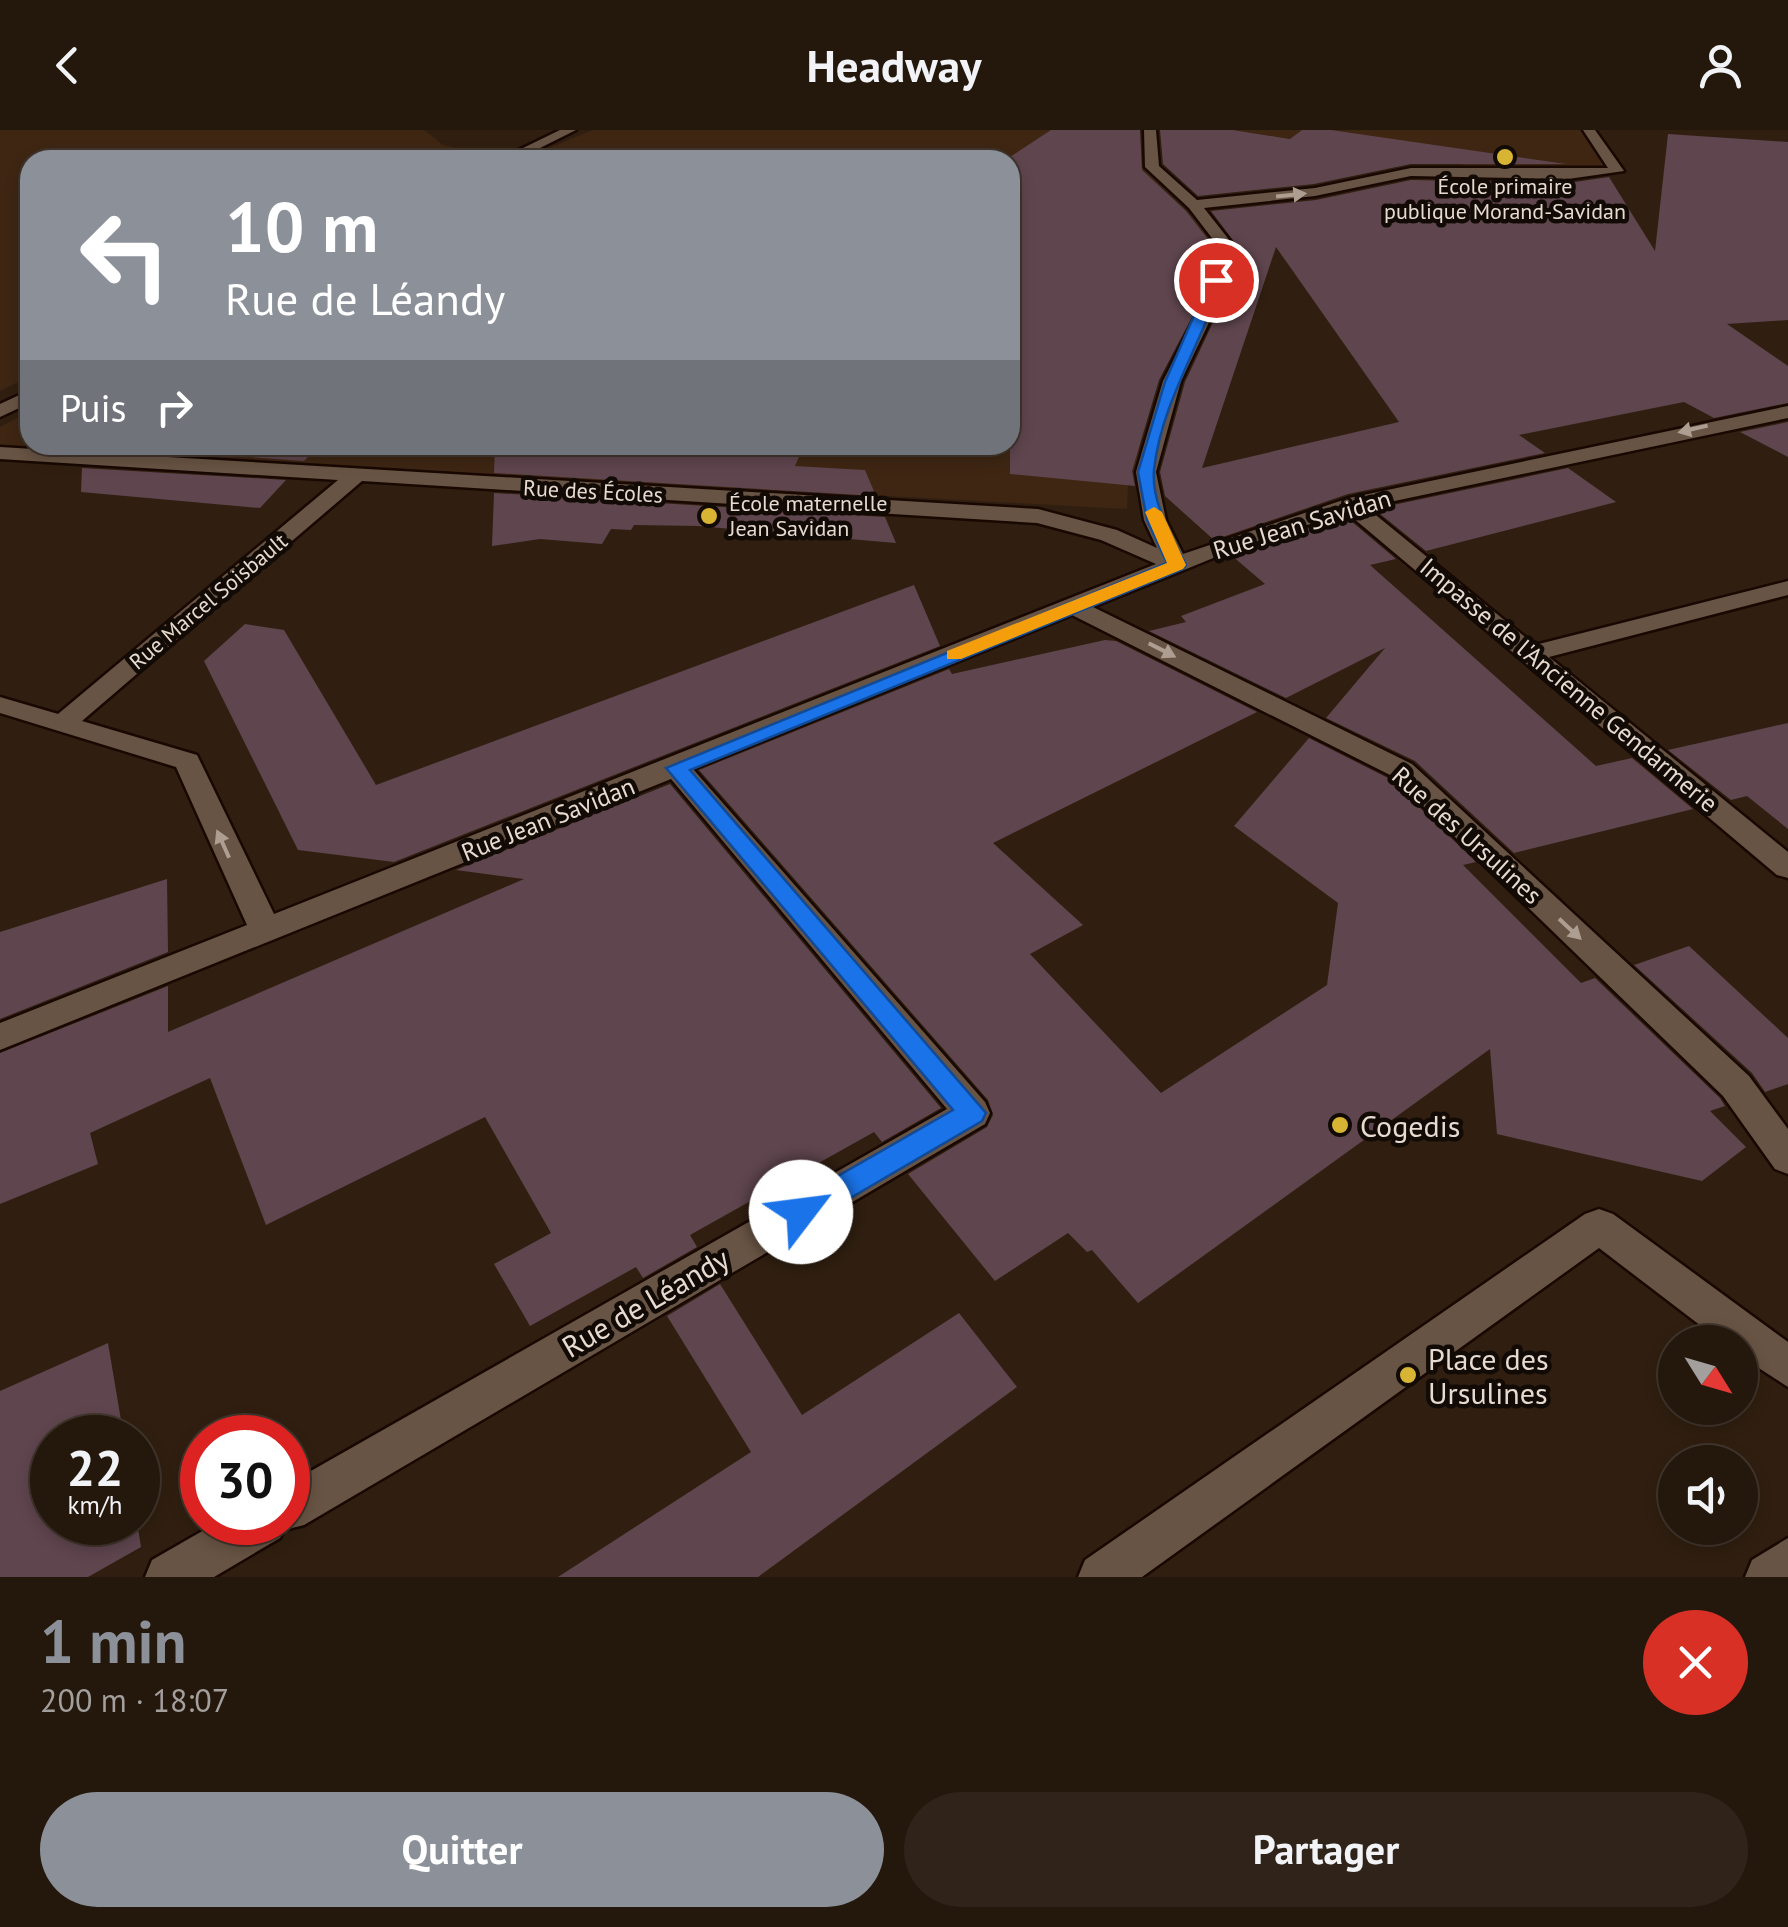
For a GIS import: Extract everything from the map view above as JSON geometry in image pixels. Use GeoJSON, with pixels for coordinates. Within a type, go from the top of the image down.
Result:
{"type":"FeatureCollection","features":[{"type":"Feature","properties":{"kind":"street"},"geometry":{"type":"LineString","coordinates":[[526,150],[570,130]]}},
{"type":"Feature","properties":{"kind":"street"},"geometry":{"type":"LineString","coordinates":[[1150,130],[1152,167],[1194,205],[1226,246],[1205,314],[1172,382],[1146,472],[1155,520],[1177,565]]}},
{"type":"Feature","properties":{"kind":"street"},"geometry":{"type":"LineString","coordinates":[[1194,205],[1315,192],[1411,172],[1568,175],[1617,171],[1589,130]]}},
{"type":"Feature","properties":{"kind":"street","name":"Rue Jean Savidan"},"geometry":{"type":"LineString","coordinates":[[0,1037],[1177,565],[1349,504],[1788,412]]}},
{"type":"Feature","properties":{"kind":"street","name":"Rue des Écoles"},"geometry":{"type":"LineString","coordinates":[[42,455],[1038,516],[1109,535],[1177,565]]}},
{"type":"Feature","properties":{"kind":"street","name":"Rue Marcel Soisbault"},"geometry":{"type":"LineString","coordinates":[[62,724],[354,477]]}},
{"type":"Feature","properties":{"kind":"street","name":"Impasse de l'Ancienne Gendarmerie"},"geometry":{"type":"LineString","coordinates":[[1349,504],[1788,868]]}},
{"type":"Feature","properties":{"kind":"street"},"geometry":{"type":"LineString","coordinates":[[1533,653],[1788,588]]}},
{"type":"Feature","properties":{"kind":"street","name":"Rue des Ursulines"},"geometry":{"type":"LineString","coordinates":[[1074,606],[1402,770],[1736,1086],[1788,1158]]}},
{"type":"Feature","properties":{"kind":"street"},"geometry":{"type":"LineString","coordinates":[[0,705],[187,761],[266,932]]}},
{"type":"Feature","properties":{"kind":"street","name":"Rue de Léandy"},"geometry":{"type":"LineString","coordinates":[[310,1496],[972,1113],[676,768]]}},
{"type":"Feature","properties":{"kind":"street"},"geometry":{"type":"LineString","coordinates":[[1102,1577],[1599,1226],[1788,1367]]}},
{"type":"Feature","properties":{"kind":"street"},"geometry":{"type":"LineString","coordinates":[[170,1577],[225,1545]]}},
{"type":"Feature","properties":{"kind":"street"},"geometry":{"type":"LineString","coordinates":[[1769,1577],[1788,1562]]}},
{"type":"Feature","properties":{"kind":"shaded area"},"geometry":{"type":"Polygon","coordinates":[[[0,130],[424,130],[443,145],[464,150],[20,150],[20,381],[0,391],[0,130]]]}},
{"type":"Feature","properties":{"kind":"shaded area"},"geometry":{"type":"Polygon","coordinates":[[[593,130],[1139,130],[1140,165],[1210,234],[1216,257],[1196,303],[1157,353],[1134,477],[1128,482],[1127,509],[129,455],[1020,455],[1020,150],[544,150],[593,130]]]}},
{"type":"Feature","properties":{"kind":"shaded area","name":"École primaire publique Morand-Savidan"},"geometry":{"type":"Polygon","coordinates":[[[1233,130],[1585,130],[1609,169],[1497,170],[1233,130]]]}},
{"type":"Feature","properties":{"kind":"shaded area"},"geometry":{"type":"Polygon","coordinates":[[[20,416],[20,449],[0,448],[0,427],[20,416]]]}},
{"type":"Feature","properties":{"kind":"building"},"geometry":{"type":"Polygon","coordinates":[[[1051,130],[1140,130],[1142,170],[1186,211],[1214,247],[1194,313],[1159,380],[1132,471],[1135,486],[1010,474],[1010,455],[1020,455],[1020,150],[1051,130]]]}},
{"type":"Feature","properties":{"kind":"building"},"geometry":{"type":"Polygon","coordinates":[[[1160,130],[1233,130],[1290,139],[1302,130],[1331,130],[1566,164],[1411,164],[1314,184],[1198,196],[1163,164],[1160,130]]]}},
{"type":"Feature","properties":{"kind":"building"},"geometry":{"type":"Polygon","coordinates":[[[1668,134],[1788,142],[1788,320],[1727,324],[1788,366],[1788,403],[1714,418],[1684,402],[1519,435],[1545,453],[1348,494],[1214,540],[1165,496],[1160,472],[1185,382],[1216,316],[1238,247],[1211,211],[1316,200],[1411,180],[1568,183],[1609,177],[1655,251],[1668,134]],[[1276,247],[1202,468],[1399,422],[1276,247]]]}},
{"type":"Feature","properties":{"kind":"building"},"geometry":{"type":"Polygon","coordinates":[[[1788,422],[1788,457],[1740,432],[1788,422]]]}},
{"type":"Feature","properties":{"kind":"building"},"geometry":{"type":"Polygon","coordinates":[[[221,455],[310,455],[304,461],[221,455]]]}},
{"type":"Feature","properties":{"kind":"building"},"geometry":{"type":"Polygon","coordinates":[[[495,455],[800,455],[795,466],[865,470],[876,496],[494,473],[495,455]]]}},
{"type":"Feature","properties":{"kind":"building"},"geometry":{"type":"Polygon","coordinates":[[[82,468],[286,480],[260,508],[81,492],[82,468]]]}},
{"type":"Feature","properties":{"kind":"building"},"geometry":{"type":"Polygon","coordinates":[[[1568,468],[1616,502],[1426,551],[1374,509],[1568,468]]]}},
{"type":"Feature","properties":{"kind":"building"},"geometry":{"type":"Polygon","coordinates":[[[494,493],[885,517],[896,543],[698,526],[634,525],[631,530],[611,529],[602,544],[540,539],[492,546],[494,493]]]}},
{"type":"Feature","properties":{"kind":"building"},"geometry":{"type":"Polygon","coordinates":[[[1345,516],[1396,559],[1370,565],[1596,766],[1632,758],[1693,809],[1514,853],[1415,761],[1326,718],[1385,648],[1286,698],[1149,631],[1186,622],[1181,616],[1265,584],[1231,555],[1345,516]]]}},
{"type":"Feature","properties":{"kind":"building"},"geometry":{"type":"Polygon","coordinates":[[[914,585],[940,646],[394,862],[298,850],[204,661],[245,624],[284,630],[376,785],[914,585]]]}},
{"type":"Feature","properties":{"kind":"building"},"geometry":{"type":"Polygon","coordinates":[[[1105,640],[1116,641],[1257,712],[993,843],[1083,925],[1030,954],[1161,1093],[1327,985],[1338,903],[1234,826],[1309,738],[1390,779],[1476,862],[1463,865],[1581,983],[1595,978],[1720,1098],[1725,1106],[1710,1111],[1746,1147],[1702,1181],[1497,1134],[1490,1049],[1138,1303],[1092,1250],[1087,1252],[1068,1233],[995,1281],[908,1174],[987,1127],[993,1115],[988,1100],[699,770],[949,669],[952,674],[1105,640]]]}},
{"type":"Feature","properties":{"kind":"building"},"geometry":{"type":"Polygon","coordinates":[[[1788,723],[1788,829],[1747,796],[1731,800],[1668,750],[1788,723]]]}},
{"type":"Feature","properties":{"kind":"building"},"geometry":{"type":"Polygon","coordinates":[[[670,784],[941,1108],[882,1142],[874,1132],[690,1235],[697,1247],[643,1278],[636,1267],[530,1326],[494,1264],[551,1233],[485,1117],[266,1225],[210,1078],[90,1133],[98,1164],[0,1204],[0,1053],[168,986],[168,1032],[524,879],[456,870],[670,784]]]}},
{"type":"Feature","properties":{"kind":"building"},"geometry":{"type":"Polygon","coordinates":[[[167,879],[168,952],[0,1019],[0,932],[167,879]]]}},
{"type":"Feature","properties":{"kind":"building"},"geometry":{"type":"Polygon","coordinates":[[[1689,946],[1788,1038],[1788,1084],[1765,1092],[1752,1073],[1634,965],[1689,946]]]}},
{"type":"Feature","properties":{"kind":"building"},"geometry":{"type":"Polygon","coordinates":[[[720,1284],[802,1415],[959,1313],[1017,1387],[758,1577],[558,1577],[751,1452],[667,1316],[720,1284]]]}},
{"type":"Feature","properties":{"kind":"building"},"geometry":{"type":"Polygon","coordinates":[[[108,1343],[120,1415],[30,1415],[30,1545],[141,1547],[88,1577],[0,1577],[0,1391],[108,1343]]]}},
{"type":"Feature","properties":{"kind":"slow traffic"},"geometry":{"type":"LineString","coordinates":[[954,655],[1177,565],[1154,512]]}},
{"type":"Feature","properties":{"kind":"place","name":"École primaire publique Morand-Savidan"},"geometry":{"type":"Point","coordinates":[1505,157]}},
{"type":"Feature","properties":{"kind":"place","name":"École maternelle Jean Savidan"},"geometry":{"type":"Point","coordinates":[709,516]}},
{"type":"Feature","properties":{"kind":"place","name":"Cogedis"},"geometry":{"type":"Point","coordinates":[1340,1125]}},
{"type":"Feature","properties":{"kind":"place","name":"Place des Ursulines"},"geometry":{"type":"Point","coordinates":[1408,1375]}},
{"type":"Feature","properties":{"kind":"route"},"geometry":{"type":"LineString","coordinates":[[801,1212],[972,1113],[676,768],[1177,565],[1155,520],[1146,472],[1172,382],[1205,314],[1216,280]]}}]}
